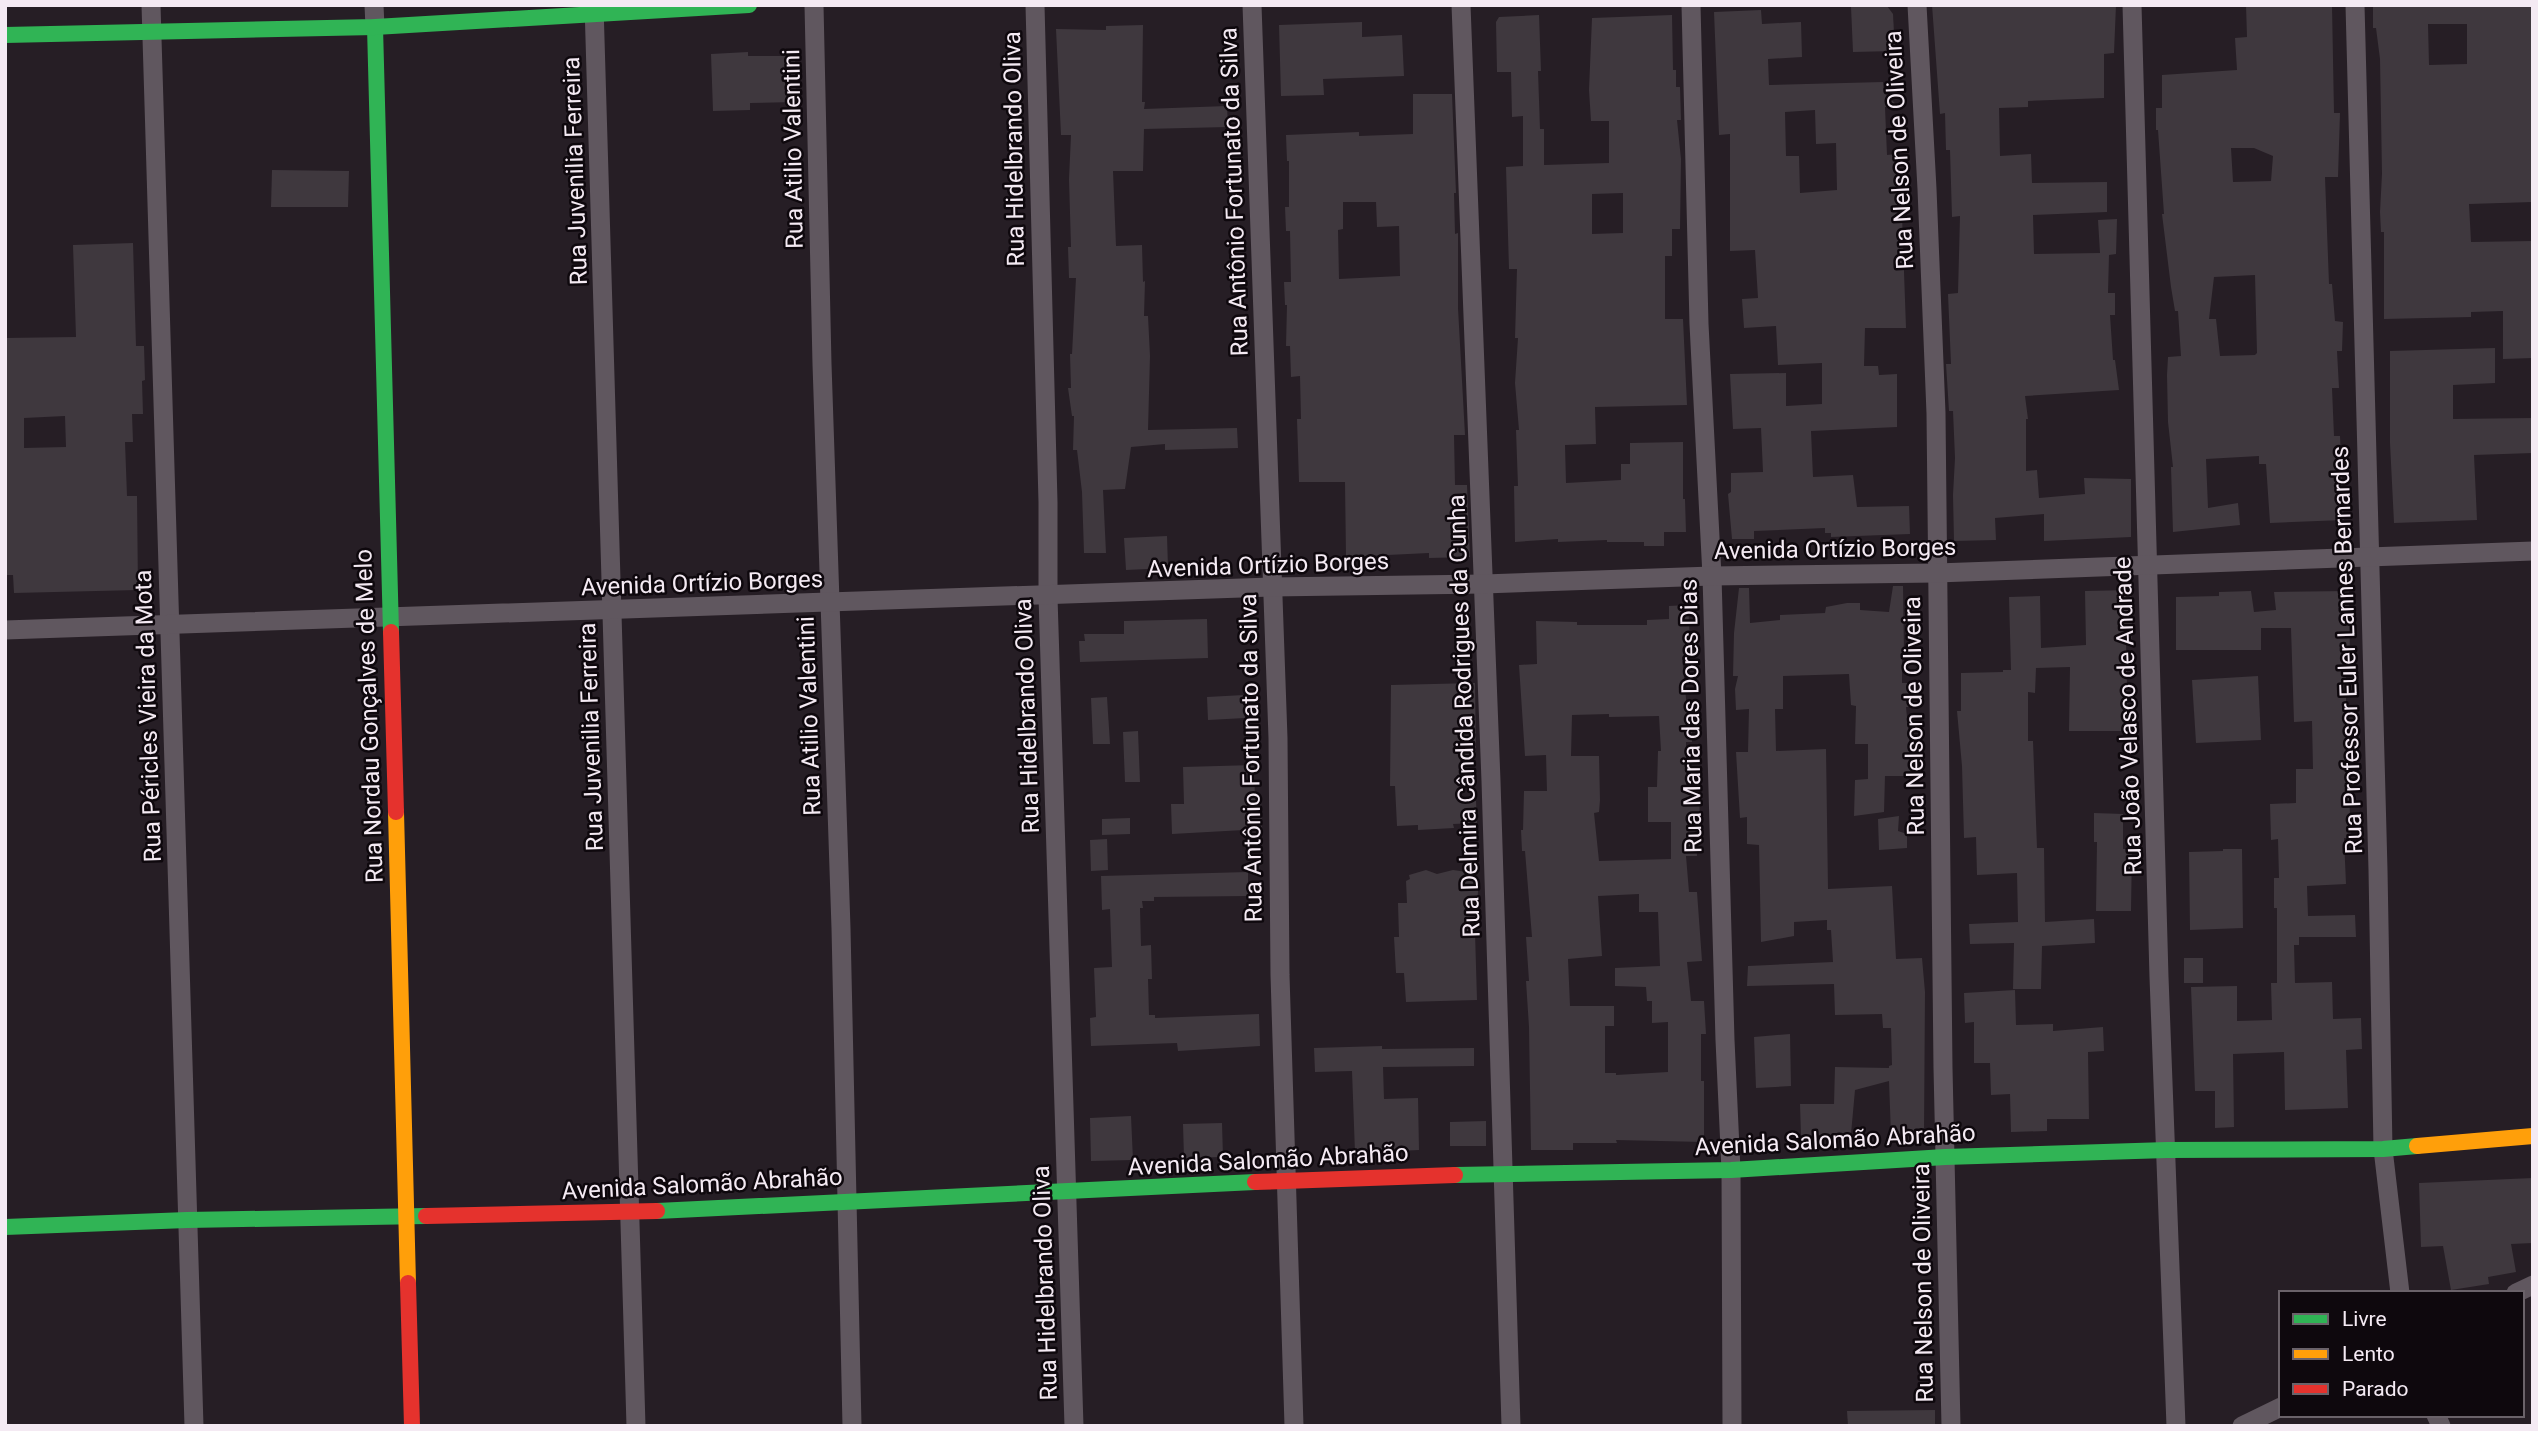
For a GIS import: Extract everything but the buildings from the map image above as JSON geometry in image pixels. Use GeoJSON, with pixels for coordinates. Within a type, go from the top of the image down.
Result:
{"type":"FeatureCollection","features":[{"type":"Feature","properties":{"kind":"street","name":"Rua Péricles Vieira da Mota"},"geometry":{"type":"LineString","coordinates":[[151,5],[194,1426]]}},
{"type":"Feature","properties":{"kind":"street","name":"Rua Nordau Gonçalves de Melo"},"geometry":{"type":"LineString","coordinates":[[374,5],[412,1426]]}},
{"type":"Feature","properties":{"kind":"street"},"geometry":{"type":"LineString","coordinates":[[5,35],[374,27],[594,9],[749,5]]}},
{"type":"Feature","properties":{"kind":"street","name":"Rua Atilio Valentini"},"geometry":{"type":"LineString","coordinates":[[814,5],[841,928],[852,1426]]}},
{"type":"Feature","properties":{"kind":"street","name":"Rua Hidelbrando Oliva"},"geometry":{"type":"LineString","coordinates":[[1035,5],[1048,597],[1074,1426]]}},
{"type":"Feature","properties":{"kind":"street","name":"Rua Antônio Fortunato da Silva"},"geometry":{"type":"LineString","coordinates":[[1252,5],[1278,738],[1280,975],[1294,1426]]}},
{"type":"Feature","properties":{"kind":"street","name":"Rua Delmira Cândida Rodrigues da Cunha"},"geometry":{"type":"LineString","coordinates":[[1461,5],[1484,584],[1511,1426]]}},
{"type":"Feature","properties":{"kind":"street","name":"Rua Maria das Dores Dias"},"geometry":{"type":"LineString","coordinates":[[1691,5],[1699,324],[1712,576],[1731,1170],[1732,1426]]}},
{"type":"Feature","properties":{"kind":"street","name":"Rua Nelson de Oliveira"},"geometry":{"type":"LineString","coordinates":[[1916,5],[1936,413],[1951,1426]]}},
{"type":"Feature","properties":{"kind":"street","name":"Rua João Velasco de Andrade"},"geometry":{"type":"LineString","coordinates":[[2132,5],[2136,215],[2176,1426]]}},
{"type":"Feature","properties":{"kind":"street","name":"Rua Professor Euler Lannes Bernardes"},"geometry":{"type":"LineString","coordinates":[[2355,5],[2383,1149],[2400,1291]]}},
{"type":"Feature","properties":{"kind":"street","name":"Rua Juvenilia Ferreira"},"geometry":{"type":"LineString","coordinates":[[594,9],[636,1426]]}},
{"type":"Feature","properties":{"kind":"street","name":"Avenida Ortízio Borges"},"geometry":{"type":"LineString","coordinates":[[5,630],[1048,597],[1271,587],[1937,573],[2533,551]]}},
{"type":"Feature","properties":{"kind":"street","name":"Avenida Salomão Abrahão"},"geometry":{"type":"LineString","coordinates":[[5,1227],[187,1220],[629,1212],[1286,1181],[1504,1173],[1731,1170],[1945,1157],[2167,1150],[2383,1149],[2533,1136]]}},
{"type":"Feature","properties":{"kind":"street"},"geometry":{"type":"LineString","coordinates":[[2242,1426],[2279,1408]]}},
{"type":"Feature","properties":{"kind":"traffic: fast"},"geometry":{"type":"LineString","coordinates":[[5,35],[375,27],[749,5]]}},
{"type":"Feature","properties":{"kind":"traffic: fast"},"geometry":{"type":"LineString","coordinates":[[375,27],[391,632]]}},
{"type":"Feature","properties":{"kind":"traffic: fast"},"geometry":{"type":"LineString","coordinates":[[1455,1175],[1731,1170],[1945,1157],[2167,1150],[2383,1149],[2417,1146]]}},
{"type":"Feature","properties":{"kind":"traffic: fast"},"geometry":{"type":"LineString","coordinates":[[657,1211],[1255,1182]]}},
{"type":"Feature","properties":{"kind":"traffic: fast"},"geometry":{"type":"LineString","coordinates":[[5,1227],[187,1220],[426,1216]]}},
{"type":"Feature","properties":{"kind":"traffic: slow"},"geometry":{"type":"LineString","coordinates":[[396,812],[408,1283]]}},
{"type":"Feature","properties":{"kind":"traffic: slow"},"geometry":{"type":"LineString","coordinates":[[2417,1146],[2533,1136]]}},
{"type":"Feature","properties":{"kind":"traffic: jam"},"geometry":{"type":"LineString","coordinates":[[391,632],[396,812]]}},
{"type":"Feature","properties":{"kind":"traffic: jam"},"geometry":{"type":"LineString","coordinates":[[1255,1182],[1455,1175]]}},
{"type":"Feature","properties":{"kind":"traffic: jam"},"geometry":{"type":"LineString","coordinates":[[426,1216],[657,1211]]}},
{"type":"Feature","properties":{"kind":"traffic: jam"},"geometry":{"type":"LineString","coordinates":[[408,1283],[412,1426]]}}]}
